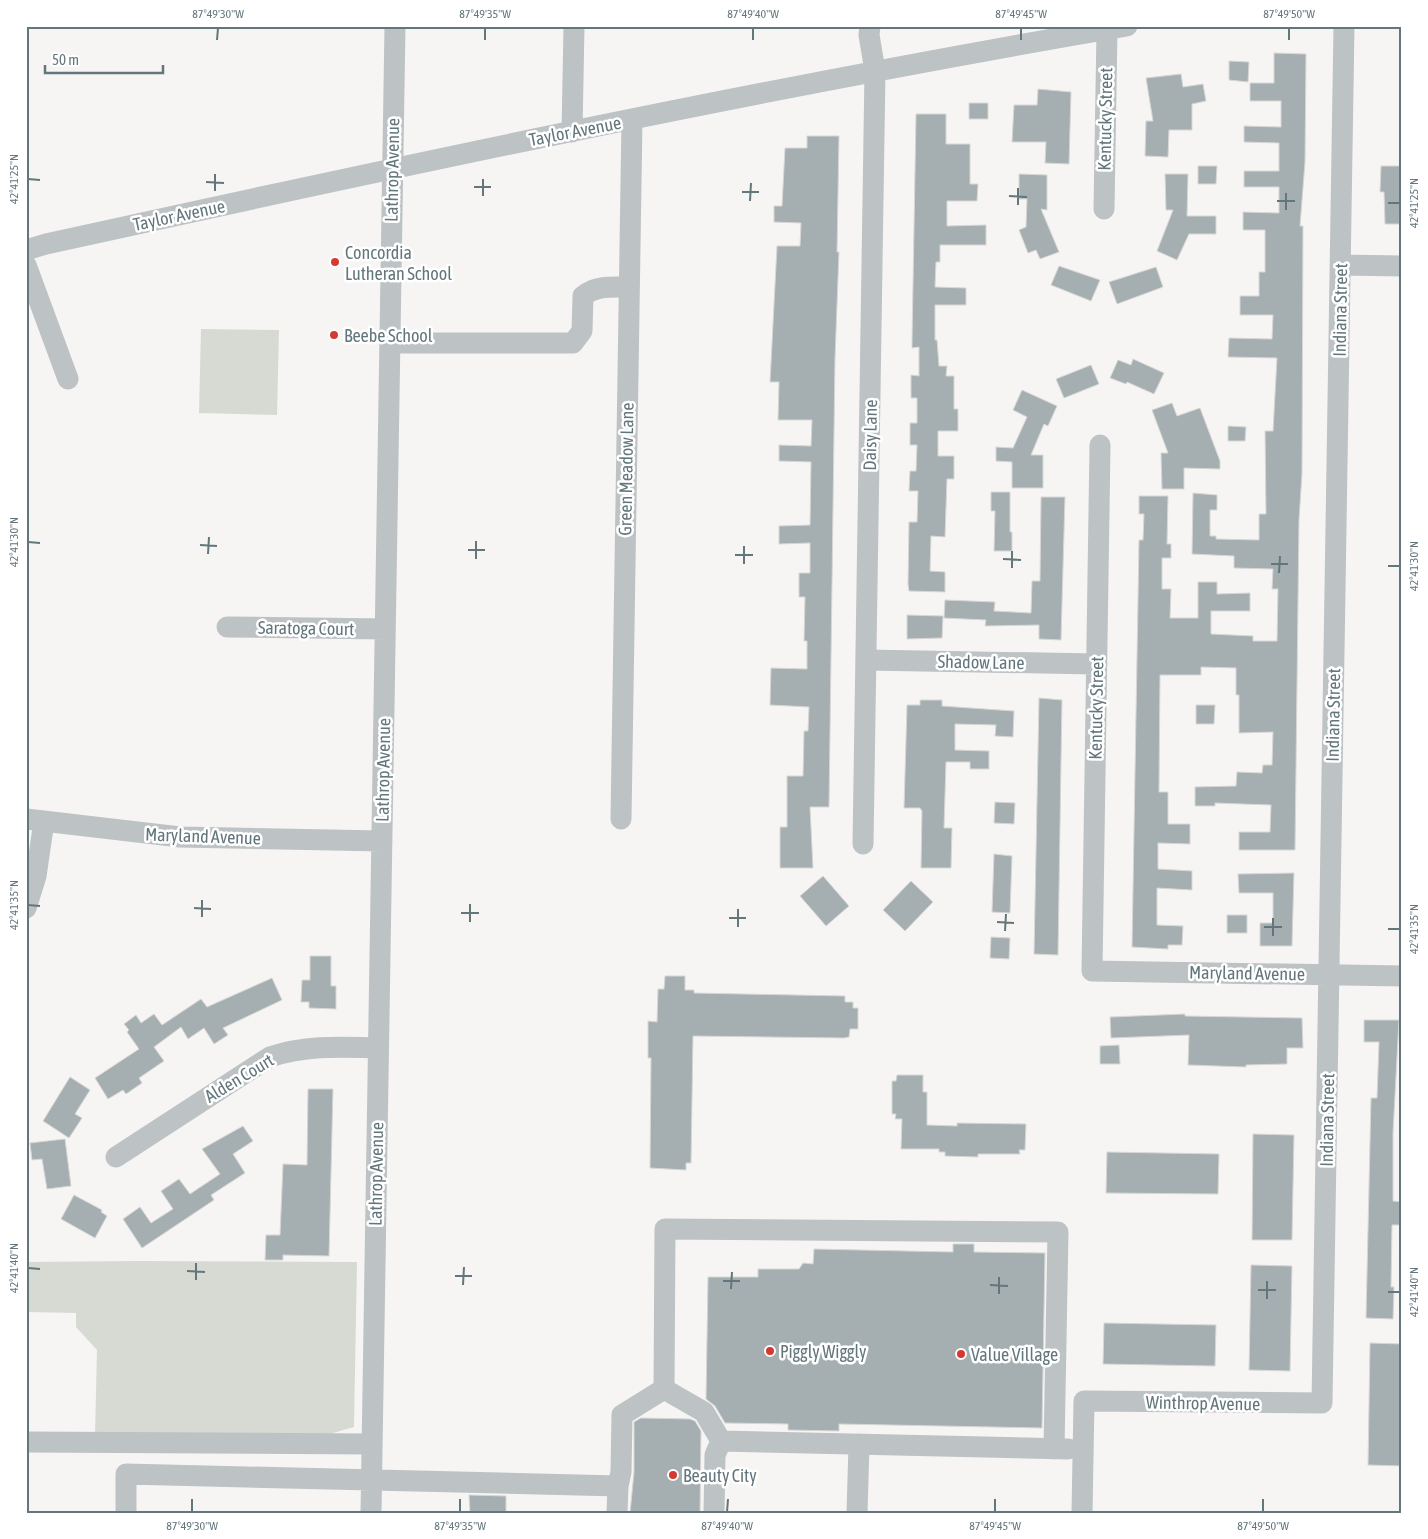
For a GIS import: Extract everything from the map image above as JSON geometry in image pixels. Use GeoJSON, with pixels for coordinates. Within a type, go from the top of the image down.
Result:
{"type":"FeatureCollection","features":[{"type":"Feature","properties":{"kind":"street","name":"Lathrop Avenue"},"geometry":{"type":"LineString","coordinates":[[371,1513],[395,26]]}},
{"type":"Feature","properties":{"kind":"street"},"geometry":{"type":"LineString","coordinates":[[572,132],[574,26]]}},
{"type":"Feature","properties":{"kind":"street","name":"Daisy Lane"},"geometry":{"type":"LineString","coordinates":[[863,844],[875,71],[869,35],[870,26]]}},
{"type":"Feature","properties":{"kind":"street","name":"Indiana Street"},"geometry":{"type":"LineString","coordinates":[[1322,1403],[1344,26]]}},
{"type":"Feature","properties":{"kind":"street","name":"Taylor Avenue"},"geometry":{"type":"LineString","coordinates":[[26,250],[392,168],[875,71],[1117,28]]}},
{"type":"Feature","properties":{"kind":"street","name":"Kentucky Street"},"geometry":{"type":"LineString","coordinates":[[1104,209],[1117,28]]}},
{"type":"Feature","properties":{"kind":"street","name":"Green Meadow Lane"},"geometry":{"type":"LineString","coordinates":[[621,819],[632,120]]}},
{"type":"Feature","properties":{"kind":"street"},"geometry":{"type":"LineString","coordinates":[[1340,264],[1402,266]]}},
{"type":"Feature","properties":{"kind":"street"},"geometry":{"type":"LineString","coordinates":[[26,265],[68,379]]}},
{"type":"Feature","properties":{"kind":"street"},"geometry":{"type":"LineString","coordinates":[[390,343],[572,343],[582,331],[583,296],[590,290],[604,287],[629,287]]}},
{"type":"Feature","properties":{"kind":"street","name":"Kentucky Street"},"geometry":{"type":"LineString","coordinates":[[1092,971],[1100,445]]}},
{"type":"Feature","properties":{"kind":"street","name":"Saratoga Court"},"geometry":{"type":"LineString","coordinates":[[227,627],[385,630]]}},
{"type":"Feature","properties":{"kind":"street","name":"Shadow Lane"},"geometry":{"type":"LineString","coordinates":[[866,660],[1097,664]]}},
{"type":"Feature","properties":{"kind":"street"},"geometry":{"type":"LineString","coordinates":[[26,908],[36,876],[35,820]]}},
{"type":"Feature","properties":{"kind":"street","name":"Maryland Avenue"},"geometry":{"type":"LineString","coordinates":[[35,820],[180,837],[382,841]]}},
{"type":"Feature","properties":{"kind":"street","name":"Maryland Avenue"},"geometry":{"type":"LineString","coordinates":[[1092,971],[1402,976]]}},
{"type":"Feature","properties":{"kind":"street","name":"Alden Court"},"geometry":{"type":"LineString","coordinates":[[116,1157],[270,1058],[290,1050],[310,1047],[378,1048]]}},
{"type":"Feature","properties":{"kind":"street"},"geometry":{"type":"LineString","coordinates":[[664,1389],[665,1229],[1058,1232],[1054,1449]]}},
{"type":"Feature","properties":{"kind":"street"},"geometry":{"type":"LineString","coordinates":[[664,1389],[704,1412],[721,1441]]}},
{"type":"Feature","properties":{"kind":"street"},"geometry":{"type":"LineString","coordinates":[[617,1513],[618,1486],[621,1472],[622,1415],[664,1389]]}},
{"type":"Feature","properties":{"kind":"street","name":"Winthrop Avenue"},"geometry":{"type":"LineString","coordinates":[[1083,1449],[1084,1401],[1322,1403]]}},
{"type":"Feature","properties":{"kind":"street"},"geometry":{"type":"LineString","coordinates":[[721,1441],[1083,1449],[1082,1513]]}},
{"type":"Feature","properties":{"kind":"street"},"geometry":{"type":"LineString","coordinates":[[714,1513],[715,1455],[721,1441]]}},
{"type":"Feature","properties":{"kind":"street"},"geometry":{"type":"LineString","coordinates":[[26,1442],[372,1444]]}},
{"type":"Feature","properties":{"kind":"street"},"geometry":{"type":"LineString","coordinates":[[857,1513],[859,1444]]}},
{"type":"Feature","properties":{"kind":"street"},"geometry":{"type":"LineString","coordinates":[[126,1513],[126,1474],[618,1486]]}},
{"type":"Feature","properties":{"kind":"shaded area"},"geometry":{"type":"Polygon","coordinates":[[[201,329],[279,330],[277,415],[199,413],[201,329]]]}},
{"type":"Feature","properties":{"kind":"shaded area"},"geometry":{"type":"Polygon","coordinates":[[[26,1262],[357,1262],[354,1427],[326,1435],[95,1434],[97,1350],[76,1327],[76,1313],[26,1312],[26,1262]]]}},
{"type":"Feature","properties":{"kind":"building"},"geometry":{"type":"Polygon","coordinates":[[[1274,53],[1306,54],[1305,162],[1300,226],[1303,226],[1302,474],[1299,520],[1295,850],[1239,850],[1239,832],[1270,832],[1271,805],[1215,803],[1215,806],[1195,806],[1195,787],[1236,786],[1237,772],[1262,773],[1263,765],[1272,765],[1273,732],[1239,733],[1239,695],[1236,695],[1236,668],[1201,667],[1201,675],[1160,675],[1159,792],[1168,792],[1168,824],[1190,824],[1190,844],[1158,843],[1158,869],[1192,871],[1192,890],[1157,888],[1157,925],[1183,926],[1182,945],[1168,945],[1168,949],[1132,947],[1139,540],[1143,540],[1144,514],[1139,514],[1139,496],[1168,496],[1167,544],[1171,544],[1171,558],[1162,558],[1162,589],[1171,589],[1170,618],[1198,618],[1198,582],[1217,582],[1217,594],[1250,593],[1250,611],[1211,611],[1211,634],[1253,636],[1253,641],[1277,641],[1278,589],[1272,589],[1273,569],[1234,568],[1234,556],[1192,554],[1193,493],[1217,495],[1217,510],[1210,510],[1210,536],[1216,536],[1216,539],[1259,540],[1259,514],[1266,514],[1265,431],[1273,431],[1277,358],[1228,357],[1229,338],[1272,339],[1273,315],[1240,315],[1240,296],[1259,296],[1259,272],[1265,272],[1265,230],[1243,230],[1243,212],[1279,213],[1279,187],[1244,187],[1244,171],[1279,171],[1279,143],[1244,142],[1244,126],[1281,127],[1281,101],[1250,101],[1250,83],[1274,83],[1274,53]]]}},
{"type":"Feature","properties":{"kind":"building"},"geometry":{"type":"Polygon","coordinates":[[[1229,61],[1249,62],[1248,82],[1229,80],[1229,61]]]}},
{"type":"Feature","properties":{"kind":"building"},"geometry":{"type":"Polygon","coordinates":[[[1181,74],[1183,87],[1203,84],[1206,101],[1192,104],[1192,130],[1169,130],[1168,157],[1145,156],[1146,121],[1153,121],[1146,78],[1181,74]]]}},
{"type":"Feature","properties":{"kind":"building"},"geometry":{"type":"Polygon","coordinates":[[[1038,89],[1071,92],[1069,164],[1045,163],[1046,142],[1012,142],[1014,105],[1037,105],[1038,89]]]}},
{"type":"Feature","properties":{"kind":"building"},"geometry":{"type":"Polygon","coordinates":[[[969,103],[988,103],[988,119],[969,119],[969,103]]]}},
{"type":"Feature","properties":{"kind":"building"},"geometry":{"type":"Polygon","coordinates":[[[916,114],[946,114],[946,144],[970,144],[970,184],[978,184],[977,201],[947,201],[947,226],[986,225],[986,245],[940,245],[940,262],[936,262],[935,287],[966,288],[966,305],[935,305],[935,340],[937,340],[939,366],[947,366],[946,376],[954,376],[954,409],[958,409],[958,431],[938,431],[938,456],[954,456],[954,479],[947,479],[945,537],[931,536],[930,571],[945,572],[945,592],[909,591],[908,584],[909,522],[917,522],[918,491],[909,491],[910,471],[916,471],[917,445],[910,445],[910,423],[917,423],[917,398],[911,398],[911,375],[919,376],[919,347],[912,348],[916,114]]]}},
{"type":"Feature","properties":{"kind":"building"},"geometry":{"type":"Polygon","coordinates":[[[807,136],[839,136],[837,252],[839,252],[835,359],[829,807],[810,807],[813,868],[780,868],[780,827],[787,827],[787,776],[803,776],[804,731],[808,731],[809,707],[770,705],[771,668],[807,669],[807,641],[804,641],[805,597],[799,597],[799,573],[810,573],[810,543],[779,544],[779,526],[810,525],[811,462],[779,461],[779,445],[811,446],[812,420],[778,420],[779,382],[770,382],[777,246],[800,246],[801,223],[774,222],[774,206],[782,206],[785,148],[807,148],[807,136]]]}},
{"type":"Feature","properties":{"kind":"building"},"geometry":{"type":"Polygon","coordinates":[[[1198,166],[1217,166],[1216,184],[1198,184],[1198,166]]]}},
{"type":"Feature","properties":{"kind":"building"},"geometry":{"type":"Polygon","coordinates":[[[1381,166],[1402,166],[1402,224],[1385,224],[1384,192],[1380,192],[1381,166]]]}},
{"type":"Feature","properties":{"kind":"building"},"geometry":{"type":"Polygon","coordinates":[[[1019,174],[1047,175],[1047,210],[1041,209],[1059,252],[1040,259],[1036,250],[1028,253],[1019,230],[1026,227],[1027,199],[1019,199],[1019,174]]]}},
{"type":"Feature","properties":{"kind":"building"},"geometry":{"type":"Polygon","coordinates":[[[1165,174],[1188,174],[1187,216],[1216,216],[1216,234],[1189,234],[1177,260],[1157,251],[1173,210],[1166,210],[1165,174]]]}},
{"type":"Feature","properties":{"kind":"building"},"geometry":{"type":"Polygon","coordinates":[[[1059,266],[1100,280],[1091,301],[1051,285],[1059,266]]]}},
{"type":"Feature","properties":{"kind":"building"},"geometry":{"type":"Polygon","coordinates":[[[1156,267],[1163,287],[1117,304],[1109,282],[1156,267]]]}},
{"type":"Feature","properties":{"kind":"building"},"geometry":{"type":"Polygon","coordinates":[[[1133,359],[1164,373],[1154,394],[1127,382],[1126,384],[1110,378],[1118,360],[1131,365],[1133,359]]]}},
{"type":"Feature","properties":{"kind":"building"},"geometry":{"type":"Polygon","coordinates":[[[1091,365],[1099,384],[1064,398],[1056,379],[1091,365]]]}},
{"type":"Feature","properties":{"kind":"building"},"geometry":{"type":"Polygon","coordinates":[[[1022,390],[1057,406],[1048,426],[1044,424],[1031,455],[1043,455],[1043,488],[1012,488],[1012,462],[996,461],[996,447],[1013,448],[1027,417],[1013,410],[1022,390]]]}},
{"type":"Feature","properties":{"kind":"building"},"geometry":{"type":"Polygon","coordinates":[[[1172,403],[1177,416],[1200,408],[1220,461],[1220,469],[1184,468],[1184,489],[1162,489],[1161,453],[1168,453],[1152,410],[1172,403]]]}},
{"type":"Feature","properties":{"kind":"building"},"geometry":{"type":"Polygon","coordinates":[[[1228,426],[1246,427],[1245,441],[1228,441],[1228,426]]]}},
{"type":"Feature","properties":{"kind":"building"},"geometry":{"type":"Polygon","coordinates":[[[991,492],[1010,492],[1012,551],[994,551],[995,511],[991,511],[991,492]]]}},
{"type":"Feature","properties":{"kind":"building"},"geometry":{"type":"Polygon","coordinates":[[[1041,497],[1065,497],[1061,640],[1039,639],[1039,625],[985,626],[986,620],[944,618],[945,600],[995,602],[994,611],[1031,613],[1032,581],[1040,581],[1041,497]]]}},
{"type":"Feature","properties":{"kind":"building"},"geometry":{"type":"Polygon","coordinates":[[[907,615],[943,616],[942,638],[907,639],[907,615]]]}},
{"type":"Feature","properties":{"kind":"building"},"geometry":{"type":"Polygon","coordinates":[[[1039,698],[1062,700],[1058,955],[1034,954],[1039,698]]]}},
{"type":"Feature","properties":{"kind":"building"},"geometry":{"type":"Polygon","coordinates":[[[920,700],[942,700],[942,706],[1014,711],[1013,737],[995,736],[996,725],[955,724],[955,750],[989,751],[989,769],[970,769],[970,762],[946,762],[944,828],[952,828],[951,868],[921,868],[922,811],[920,808],[904,808],[907,705],[920,705],[920,700]]]}},
{"type":"Feature","properties":{"kind":"building"},"geometry":{"type":"Polygon","coordinates":[[[1196,705],[1215,705],[1214,724],[1196,724],[1196,705]]]}},
{"type":"Feature","properties":{"kind":"building"},"geometry":{"type":"Polygon","coordinates":[[[995,802],[1015,803],[1014,824],[994,823],[995,802]]]}},
{"type":"Feature","properties":{"kind":"building"},"geometry":{"type":"Polygon","coordinates":[[[994,854],[1012,856],[1010,913],[992,912],[994,854]]]}},
{"type":"Feature","properties":{"kind":"building"},"geometry":{"type":"Polygon","coordinates":[[[1294,873],[1292,946],[1260,946],[1260,923],[1273,923],[1273,893],[1239,893],[1238,874],[1294,873]]]}},
{"type":"Feature","properties":{"kind":"building"},"geometry":{"type":"Polygon","coordinates":[[[823,876],[849,906],[826,926],[800,896],[823,876]]]}},
{"type":"Feature","properties":{"kind":"building"},"geometry":{"type":"Polygon","coordinates":[[[911,881],[933,902],[905,931],[883,910],[911,881]]]}},
{"type":"Feature","properties":{"kind":"building"},"geometry":{"type":"Polygon","coordinates":[[[1227,915],[1247,915],[1247,933],[1227,933],[1227,915]]]}},
{"type":"Feature","properties":{"kind":"building"},"geometry":{"type":"Polygon","coordinates":[[[991,937],[1010,938],[1009,959],[990,958],[991,937]]]}},
{"type":"Feature","properties":{"kind":"building"},"geometry":{"type":"Polygon","coordinates":[[[310,956],[331,956],[331,986],[336,986],[336,1009],[309,1008],[309,1002],[301,1002],[302,980],[310,980],[310,956]]]}},
{"type":"Feature","properties":{"kind":"building"},"geometry":{"type":"Polygon","coordinates":[[[665,976],[685,976],[685,990],[694,990],[694,993],[845,996],[845,1002],[853,1002],[853,1008],[858,1008],[858,1029],[850,1029],[849,1037],[844,1038],[693,1036],[691,1163],[686,1163],[686,1170],[650,1168],[651,1058],[648,1058],[648,1021],[657,1022],[658,989],[664,989],[665,976]]]}},
{"type":"Feature","properties":{"kind":"building"},"geometry":{"type":"Polygon","coordinates":[[[272,978],[282,1000],[223,1028],[228,1035],[214,1044],[204,1028],[188,1039],[181,1027],[154,1047],[164,1061],[139,1078],[142,1083],[126,1094],[123,1090],[108,1099],[95,1078],[139,1049],[127,1032],[129,1030],[124,1024],[136,1015],[141,1023],[154,1014],[162,1025],[201,999],[207,1007],[272,978]]]}},
{"type":"Feature","properties":{"kind":"building"},"geometry":{"type":"Polygon","coordinates":[[[1185,1014],[1185,1016],[1302,1018],[1303,1048],[1287,1048],[1287,1064],[1246,1065],[1246,1067],[1188,1065],[1189,1035],[1111,1038],[1110,1017],[1185,1014]]]}},
{"type":"Feature","properties":{"kind":"building"},"geometry":{"type":"Polygon","coordinates":[[[1364,1020],[1399,1020],[1393,1133],[1393,1201],[1402,1202],[1402,1225],[1392,1225],[1391,1287],[1394,1287],[1393,1319],[1366,1318],[1371,1098],[1377,1098],[1379,1042],[1364,1042],[1364,1020]]]}},
{"type":"Feature","properties":{"kind":"building"},"geometry":{"type":"Polygon","coordinates":[[[1119,1045],[1120,1064],[1100,1064],[1100,1046],[1119,1045]]]}},
{"type":"Feature","properties":{"kind":"building"},"geometry":{"type":"Polygon","coordinates":[[[897,1075],[923,1075],[923,1092],[927,1092],[927,1125],[957,1126],[957,1123],[1026,1124],[1025,1150],[1019,1150],[1020,1154],[978,1154],[978,1157],[945,1156],[945,1152],[939,1152],[939,1149],[901,1149],[902,1119],[895,1119],[896,1114],[892,1114],[892,1081],[896,1081],[897,1075]]]}},
{"type":"Feature","properties":{"kind":"building"},"geometry":{"type":"Polygon","coordinates":[[[70,1077],[90,1090],[75,1114],[82,1118],[69,1138],[43,1121],[70,1077]]]}},
{"type":"Feature","properties":{"kind":"building"},"geometry":{"type":"Polygon","coordinates":[[[308,1089],[333,1089],[329,1256],[283,1255],[283,1260],[265,1260],[266,1235],[280,1235],[283,1164],[307,1165],[308,1089]]]}},
{"type":"Feature","properties":{"kind":"building"},"geometry":{"type":"Polygon","coordinates":[[[243,1126],[253,1141],[233,1154],[245,1173],[211,1195],[214,1200],[142,1248],[123,1219],[140,1207],[151,1223],[173,1209],[161,1191],[179,1179],[190,1194],[220,1174],[202,1149],[243,1126]]]}},
{"type":"Feature","properties":{"kind":"building"},"geometry":{"type":"Polygon","coordinates":[[[1253,1134],[1294,1135],[1292,1240],[1252,1240],[1253,1134]]]}},
{"type":"Feature","properties":{"kind":"building"},"geometry":{"type":"Polygon","coordinates":[[[65,1139],[71,1186],[47,1189],[42,1159],[32,1160],[30,1143],[65,1139]]]}},
{"type":"Feature","properties":{"kind":"building"},"geometry":{"type":"Polygon","coordinates":[[[1107,1152],[1219,1154],[1218,1194],[1106,1193],[1107,1152]]]}},
{"type":"Feature","properties":{"kind":"building"},"geometry":{"type":"Polygon","coordinates":[[[74,1195],[102,1210],[101,1212],[107,1216],[95,1238],[61,1219],[74,1195]]]}},
{"type":"Feature","properties":{"kind":"building"},"geometry":{"type":"Polygon","coordinates":[[[953,1244],[974,1244],[974,1252],[1045,1253],[1042,1428],[839,1424],[839,1431],[788,1430],[788,1424],[725,1423],[715,1406],[706,1399],[708,1277],[758,1277],[758,1269],[799,1269],[803,1263],[813,1264],[814,1249],[953,1252],[953,1244]]]}},
{"type":"Feature","properties":{"kind":"building"},"geometry":{"type":"Polygon","coordinates":[[[1251,1265],[1292,1266],[1290,1371],[1249,1370],[1251,1265]]]}},
{"type":"Feature","properties":{"kind":"building"},"geometry":{"type":"Polygon","coordinates":[[[1104,1323],[1216,1325],[1215,1366],[1103,1364],[1104,1323]]]}},
{"type":"Feature","properties":{"kind":"building"},"geometry":{"type":"Polygon","coordinates":[[[1370,1343],[1402,1344],[1402,1466],[1368,1465],[1370,1343]]]}},
{"type":"Feature","properties":{"kind":"building"},"geometry":{"type":"Polygon","coordinates":[[[641,1418],[690,1419],[695,1421],[701,1431],[700,1513],[630,1513],[634,1472],[634,1422],[641,1418]]]}},
{"type":"Feature","properties":{"kind":"building"},"geometry":{"type":"Polygon","coordinates":[[[469,1495],[506,1496],[506,1513],[470,1513],[469,1495]]]}},
{"type":"Feature","properties":{"kind":"place","name":"Concordia Lutheran School"},"geometry":{"type":"Point","coordinates":[335,262]}},
{"type":"Feature","properties":{"kind":"place","name":"Beebe School"},"geometry":{"type":"Point","coordinates":[334,335]}},
{"type":"Feature","properties":{"kind":"place","name":"Piggly Wiggly"},"geometry":{"type":"Point","coordinates":[770,1351]}},
{"type":"Feature","properties":{"kind":"place","name":"Value Village"},"geometry":{"type":"Point","coordinates":[961,1354]}},
{"type":"Feature","properties":{"kind":"place","name":"Beauty City"},"geometry":{"type":"Point","coordinates":[673,1475]}}]}
